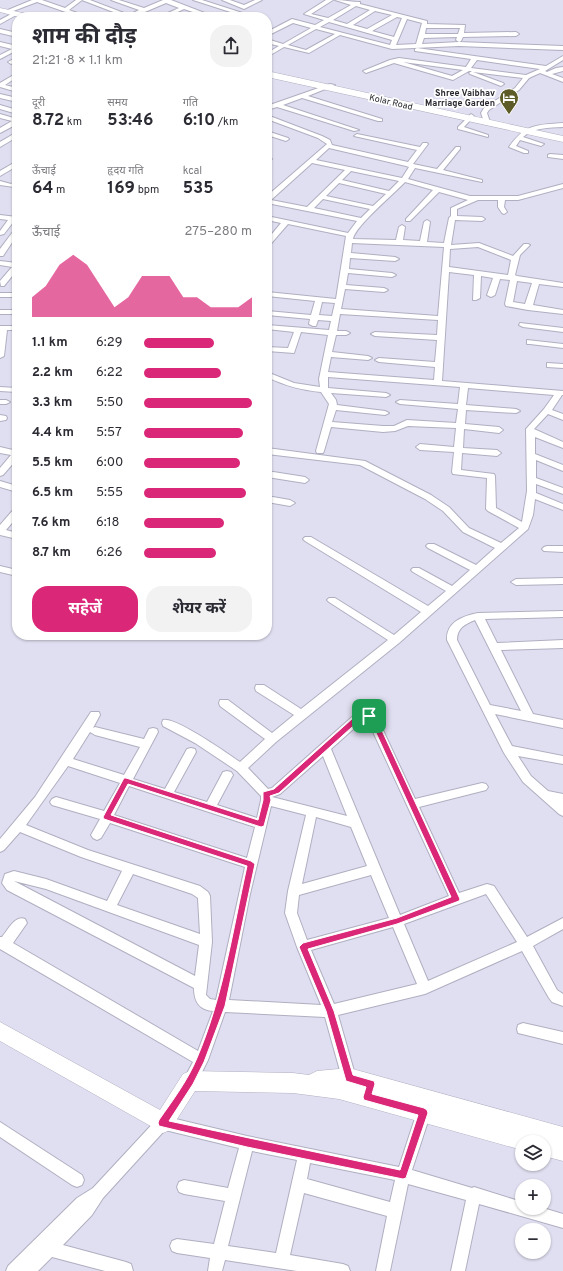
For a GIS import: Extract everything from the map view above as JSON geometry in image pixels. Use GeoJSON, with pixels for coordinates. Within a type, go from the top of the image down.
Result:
{"type":"FeatureCollection","features":[{"type":"Feature","properties":{"kind":"main road","name":"Kolar Road"},"geometry":{"type":"LineString","coordinates":[[272,71],[329,86]]}},
{"type":"Feature","properties":{"kind":"main road","name":"Kolar Road"},"geometry":{"type":"LineString","coordinates":[[272,75],[529,130],[563,139]]}},
{"type":"Feature","properties":{"kind":"main road","name":"Kolar Road"},"geometry":{"type":"LineString","coordinates":[[529,130],[563,135]]}},
{"type":"Feature","properties":{"kind":"main road"},"geometry":{"type":"LineString","coordinates":[[0,1032],[162,1123],[190,1081],[303,1084],[338,1089],[369,1091],[425,1106],[563,1137]]}},
{"type":"Feature","properties":{"kind":"main road"},"geometry":{"type":"LineString","coordinates":[[303,1084],[329,1079],[349,1078],[369,1091]]}},
{"type":"Feature","properties":{"kind":"main road"},"geometry":{"type":"LineString","coordinates":[[425,1106],[515,1137]]}},
{"type":"Feature","properties":{"kind":"main road"},"geometry":{"type":"LineString","coordinates":[[551,1148],[563,1151]]}},
{"type":"Feature","properties":{"kind":"street"},"geometry":{"type":"LineString","coordinates":[[12,12],[37,0],[46,1],[70,12]]}},
{"type":"Feature","properties":{"kind":"street"},"geometry":{"type":"LineString","coordinates":[[65,10],[80,0]]}},
{"type":"Feature","properties":{"kind":"street"},"geometry":{"type":"LineString","coordinates":[[85,0],[118,12]]}},
{"type":"Feature","properties":{"kind":"street"},"geometry":{"type":"LineString","coordinates":[[114,0],[123,1],[144,10]]}},
{"type":"Feature","properties":{"kind":"street"},"geometry":{"type":"LineString","coordinates":[[138,8],[157,0]]}},
{"type":"Feature","properties":{"kind":"street"},"geometry":{"type":"LineString","coordinates":[[196,0],[236,12]]}},
{"type":"Feature","properties":{"kind":"street"},"geometry":{"type":"LineString","coordinates":[[228,0],[244,6],[259,0]]}},
{"type":"Feature","properties":{"kind":"street"},"geometry":{"type":"LineString","coordinates":[[330,0],[307,14],[396,39]]}},
{"type":"Feature","properties":{"kind":"street"},"geometry":{"type":"LineString","coordinates":[[338,0],[425,22],[419,45]]}},
{"type":"Feature","properties":{"kind":"street"},"geometry":{"type":"LineString","coordinates":[[272,52],[363,0]]}},
{"type":"Feature","properties":{"kind":"street"},"geometry":{"type":"LineString","coordinates":[[139,12],[165,1],[196,12]]}},
{"type":"Feature","properties":{"kind":"street"},"geometry":{"type":"LineString","coordinates":[[174,12],[183,8]]}},
{"type":"Feature","properties":{"kind":"street"},"geometry":{"type":"LineString","coordinates":[[349,25],[376,9]]}},
{"type":"Feature","properties":{"kind":"street"},"geometry":{"type":"LineString","coordinates":[[0,22],[8,14]]}},
{"type":"Feature","properties":{"kind":"street"},"geometry":{"type":"LineString","coordinates":[[368,30],[396,15]]}},
{"type":"Feature","properties":{"kind":"street"},"geometry":{"type":"LineString","coordinates":[[392,47],[405,17]]}},
{"type":"Feature","properties":{"kind":"street"},"geometry":{"type":"LineString","coordinates":[[272,32],[292,21],[392,47],[475,58],[547,71],[563,80]]}},
{"type":"Feature","properties":{"kind":"street"},"geometry":{"type":"LineString","coordinates":[[424,26],[463,26],[459,44]]}},
{"type":"Feature","properties":{"kind":"street"},"geometry":{"type":"LineString","coordinates":[[0,31],[12,34]]}},
{"type":"Feature","properties":{"kind":"street"},"geometry":{"type":"LineString","coordinates":[[272,43],[307,52],[338,34]]}},
{"type":"Feature","properties":{"kind":"street"},"geometry":{"type":"LineString","coordinates":[[422,36],[516,34]]}},
{"type":"Feature","properties":{"kind":"street"},"geometry":{"type":"LineString","coordinates":[[0,44],[12,47]]}},
{"type":"Feature","properties":{"kind":"street"},"geometry":{"type":"LineString","coordinates":[[401,48],[419,45],[459,44],[563,48]]}},
{"type":"Feature","properties":{"kind":"street"},"geometry":{"type":"LineString","coordinates":[[0,58],[12,50]]}},
{"type":"Feature","properties":{"kind":"street"},"geometry":{"type":"LineString","coordinates":[[392,61],[450,78],[456,78],[467,70],[475,58]]}},
{"type":"Feature","properties":{"kind":"street"},"geometry":{"type":"LineString","coordinates":[[366,71],[392,61],[399,60],[527,77]]}},
{"type":"Feature","properties":{"kind":"street"},"geometry":{"type":"LineString","coordinates":[[547,71],[562,61]]}},
{"type":"Feature","properties":{"kind":"street"},"geometry":{"type":"LineString","coordinates":[[487,121],[484,113],[486,109],[517,89],[527,77],[539,71],[563,69]]}},
{"type":"Feature","properties":{"kind":"street"},"geometry":{"type":"LineString","coordinates":[[467,70],[501,84]]}},
{"type":"Feature","properties":{"kind":"street"},"geometry":{"type":"LineString","coordinates":[[12,79],[0,85],[12,89]]}},
{"type":"Feature","properties":{"kind":"street"},"geometry":{"type":"LineString","coordinates":[[272,107],[329,86]]}},
{"type":"Feature","properties":{"kind":"street"},"geometry":{"type":"LineString","coordinates":[[0,96],[12,98]]}},
{"type":"Feature","properties":{"kind":"street"},"geometry":{"type":"LineString","coordinates":[[303,96],[380,120]]}},
{"type":"Feature","properties":{"kind":"street"},"geometry":{"type":"LineString","coordinates":[[278,105],[356,133],[424,146],[411,165],[404,180],[362,220],[349,238],[345,270],[323,380],[324,390],[332,400],[332,407],[329,424],[320,451]]}},
{"type":"Feature","properties":{"kind":"street"},"geometry":{"type":"LineString","coordinates":[[0,107],[12,111]]}},
{"type":"Feature","properties":{"kind":"street"},"geometry":{"type":"LineString","coordinates":[[0,116],[12,120]]}},
{"type":"Feature","properties":{"kind":"street"},"geometry":{"type":"LineString","coordinates":[[469,117],[460,128],[486,136]]}},
{"type":"Feature","properties":{"kind":"street"},"geometry":{"type":"LineString","coordinates":[[272,120],[320,137],[330,143],[411,165],[480,181]]}},
{"type":"Feature","properties":{"kind":"street"},"geometry":{"type":"LineString","coordinates":[[1,129],[12,124]]}},
{"type":"Feature","properties":{"kind":"street"},"geometry":{"type":"LineString","coordinates":[[526,152],[512,147],[519,138],[529,130],[563,125]]}},
{"type":"Feature","properties":{"kind":"street"},"geometry":{"type":"LineString","coordinates":[[272,135],[286,140]]}},
{"type":"Feature","properties":{"kind":"street"},"geometry":{"type":"LineString","coordinates":[[0,145],[12,137]]}},
{"type":"Feature","properties":{"kind":"street"},"geometry":{"type":"LineString","coordinates":[[519,138],[541,144]]}},
{"type":"Feature","properties":{"kind":"street"},"geometry":{"type":"LineString","coordinates":[[272,196],[330,143]]}},
{"type":"Feature","properties":{"kind":"street"},"geometry":{"type":"LineString","coordinates":[[439,171],[458,148]]}},
{"type":"Feature","properties":{"kind":"street"},"geometry":{"type":"LineString","coordinates":[[550,156],[563,157]]}},
{"type":"Feature","properties":{"kind":"street"},"geometry":{"type":"LineString","coordinates":[[311,161],[404,180],[437,190],[476,198],[518,198],[563,186]]}},
{"type":"Feature","properties":{"kind":"street"},"geometry":{"type":"LineString","coordinates":[[0,174],[12,166]]}},
{"type":"Feature","properties":{"kind":"street"},"geometry":{"type":"LineString","coordinates":[[308,210],[323,197],[349,169]]}},
{"type":"Feature","properties":{"kind":"street"},"geometry":{"type":"LineString","coordinates":[[338,181],[375,208]]}},
{"type":"Feature","properties":{"kind":"street"},"geometry":{"type":"LineString","coordinates":[[0,183],[12,186]]}},
{"type":"Feature","properties":{"kind":"street"},"geometry":{"type":"LineString","coordinates":[[408,220],[437,190]]}},
{"type":"Feature","properties":{"kind":"street"},"geometry":{"type":"LineString","coordinates":[[323,197],[391,193]]}},
{"type":"Feature","properties":{"kind":"street"},"geometry":{"type":"LineString","coordinates":[[438,384],[441,318],[447,246],[452,218],[454,217],[454,208],[476,198]]}},
{"type":"Feature","properties":{"kind":"street"},"geometry":{"type":"LineString","coordinates":[[502,198],[501,207],[504,212]]}},
{"type":"Feature","properties":{"kind":"street"},"geometry":{"type":"LineString","coordinates":[[272,201],[308,210],[362,220]]}},
{"type":"Feature","properties":{"kind":"street"},"geometry":{"type":"LineString","coordinates":[[0,217],[12,219]]}},
{"type":"Feature","properties":{"kind":"street"},"geometry":{"type":"LineString","coordinates":[[454,217],[482,219]]}},
{"type":"Feature","properties":{"kind":"street"},"geometry":{"type":"LineString","coordinates":[[272,219],[349,238],[447,246],[479,245],[514,259]]}},
{"type":"Feature","properties":{"kind":"street"},"geometry":{"type":"LineString","coordinates":[[1,233],[12,222]]}},
{"type":"Feature","properties":{"kind":"street"},"geometry":{"type":"LineString","coordinates":[[272,239],[286,222]]}},
{"type":"Feature","properties":{"kind":"street"},"geometry":{"type":"LineString","coordinates":[[423,244],[427,222]]}},
{"type":"Feature","properties":{"kind":"street"},"geometry":{"type":"LineString","coordinates":[[399,242],[402,227]]}},
{"type":"Feature","properties":{"kind":"street"},"geometry":{"type":"LineString","coordinates":[[1,233],[12,234]]}},
{"type":"Feature","properties":{"kind":"street"},"geometry":{"type":"LineString","coordinates":[[0,254],[12,238]]}},
{"type":"Feature","properties":{"kind":"street"},"geometry":{"type":"LineString","coordinates":[[526,245],[518,251],[514,259],[512,275],[514,278],[509,304],[528,308],[563,311]]}},
{"type":"Feature","properties":{"kind":"street"},"geometry":{"type":"LineString","coordinates":[[346,254],[395,259]]}},
{"type":"Feature","properties":{"kind":"street"},"geometry":{"type":"LineString","coordinates":[[0,263],[12,264]]}},
{"type":"Feature","properties":{"kind":"street"},"geometry":{"type":"LineString","coordinates":[[446,269],[563,285]]}},
{"type":"Feature","properties":{"kind":"street"},"geometry":{"type":"LineString","coordinates":[[345,270],[392,275]]}},
{"type":"Feature","properties":{"kind":"street"},"geometry":{"type":"LineString","coordinates":[[1,284],[12,271]]}},
{"type":"Feature","properties":{"kind":"street"},"geometry":{"type":"LineString","coordinates":[[476,298],[478,273]]}},
{"type":"Feature","properties":{"kind":"street"},"geometry":{"type":"LineString","coordinates":[[491,296],[496,276]]}},
{"type":"Feature","properties":{"kind":"street"},"geometry":{"type":"LineString","coordinates":[[528,308],[536,281]]}},
{"type":"Feature","properties":{"kind":"street"},"geometry":{"type":"LineString","coordinates":[[341,287],[384,290]]}},
{"type":"Feature","properties":{"kind":"street"},"geometry":{"type":"LineString","coordinates":[[272,294],[338,301]]}},
{"type":"Feature","properties":{"kind":"street"},"geometry":{"type":"LineString","coordinates":[[0,295],[12,295]]}},
{"type":"Feature","properties":{"kind":"street"},"geometry":{"type":"LineString","coordinates":[[312,331],[320,299]]}},
{"type":"Feature","properties":{"kind":"street"},"geometry":{"type":"LineString","coordinates":[[336,311],[441,318]]}},
{"type":"Feature","properties":{"kind":"street"},"geometry":{"type":"LineString","coordinates":[[0,312],[12,312]]}},
{"type":"Feature","properties":{"kind":"street"},"geometry":{"type":"LineString","coordinates":[[272,314],[335,319]]}},
{"type":"Feature","properties":{"kind":"street"},"geometry":{"type":"LineString","coordinates":[[523,325],[563,330]]}},
{"type":"Feature","properties":{"kind":"street"},"geometry":{"type":"LineString","coordinates":[[272,327],[346,333]]}},
{"type":"Feature","properties":{"kind":"street"},"geometry":{"type":"LineString","coordinates":[[0,356],[2,328]]}},
{"type":"Feature","properties":{"kind":"street"},"geometry":{"type":"LineString","coordinates":[[272,349],[291,351],[298,330]]}},
{"type":"Feature","properties":{"kind":"street"},"geometry":{"type":"LineString","coordinates":[[375,334],[440,338]]}},
{"type":"Feature","properties":{"kind":"street"},"geometry":{"type":"LineString","coordinates":[[530,342],[563,346]]}},
{"type":"Feature","properties":{"kind":"street"},"geometry":{"type":"LineString","coordinates":[[328,354],[368,358]]}},
{"type":"Feature","properties":{"kind":"street"},"geometry":{"type":"LineString","coordinates":[[379,360],[439,365]]}},
{"type":"Feature","properties":{"kind":"street"},"geometry":{"type":"LineString","coordinates":[[550,365],[563,366]]}},
{"type":"Feature","properties":{"kind":"street"},"geometry":{"type":"LineString","coordinates":[[325,374],[561,393]]}},
{"type":"Feature","properties":{"kind":"street"},"geometry":{"type":"LineString","coordinates":[[272,376],[296,386],[386,395]]}},
{"type":"Feature","properties":{"kind":"street"},"geometry":{"type":"LineString","coordinates":[[464,386],[456,472],[491,476],[491,509],[525,527]]}},
{"type":"Feature","properties":{"kind":"street"},"geometry":{"type":"LineString","coordinates":[[0,389],[12,390]]}},
{"type":"Feature","properties":{"kind":"street"},"geometry":{"type":"LineString","coordinates":[[241,768],[272,739],[395,640],[525,527],[528,517],[531,479],[530,429],[561,393]]}},
{"type":"Feature","properties":{"kind":"street"},"geometry":{"type":"LineString","coordinates":[[400,402],[516,411]]}},
{"type":"Feature","properties":{"kind":"street"},"geometry":{"type":"LineString","coordinates":[[332,407],[385,413]]}},
{"type":"Feature","properties":{"kind":"street"},"geometry":{"type":"LineString","coordinates":[[547,411],[563,417]]}},
{"type":"Feature","properties":{"kind":"street"},"geometry":{"type":"LineString","coordinates":[[329,424],[383,429],[395,428],[407,423],[499,430]]}},
{"type":"Feature","properties":{"kind":"street"},"geometry":{"type":"LineString","coordinates":[[530,432],[563,444]]}},
{"type":"Feature","properties":{"kind":"street"},"geometry":{"type":"LineString","coordinates":[[420,447],[497,454]]}},
{"type":"Feature","properties":{"kind":"street"},"geometry":{"type":"LineString","coordinates":[[0,450],[12,453]]}},
{"type":"Feature","properties":{"kind":"street"},"geometry":{"type":"LineString","coordinates":[[272,452],[362,463],[428,497],[446,509],[466,530],[502,547]]}},
{"type":"Feature","properties":{"kind":"street"},"geometry":{"type":"LineString","coordinates":[[530,455],[563,468]]}},
{"type":"Feature","properties":{"kind":"street"},"geometry":{"type":"LineString","coordinates":[[0,473],[12,460]]}},
{"type":"Feature","properties":{"kind":"street"},"geometry":{"type":"LineString","coordinates":[[272,475],[305,480]]}},
{"type":"Feature","properties":{"kind":"street"},"geometry":{"type":"LineString","coordinates":[[531,479],[563,492]]}},
{"type":"Feature","properties":{"kind":"street"},"geometry":{"type":"LineString","coordinates":[[0,484],[12,488]]}},
{"type":"Feature","properties":{"kind":"street"},"geometry":{"type":"LineString","coordinates":[[530,494],[563,507]]}},
{"type":"Feature","properties":{"kind":"street"},"geometry":{"type":"LineString","coordinates":[[272,500],[290,503]]}},
{"type":"Feature","properties":{"kind":"street"},"geometry":{"type":"LineString","coordinates":[[12,517],[0,532],[12,535]]}},
{"type":"Feature","properties":{"kind":"street"},"geometry":{"type":"LineString","coordinates":[[308,539],[428,611]]}},
{"type":"Feature","properties":{"kind":"street"},"geometry":{"type":"LineString","coordinates":[[431,546],[476,569]]}},
{"type":"Feature","properties":{"kind":"street"},"geometry":{"type":"LineString","coordinates":[[547,549],[563,549]]}},
{"type":"Feature","properties":{"kind":"street"},"geometry":{"type":"LineString","coordinates":[[0,569],[12,572]]}},
{"type":"Feature","properties":{"kind":"street"},"geometry":{"type":"LineString","coordinates":[[416,570],[452,590]]}},
{"type":"Feature","properties":{"kind":"street"},"geometry":{"type":"LineString","coordinates":[[516,582],[563,582]]}},
{"type":"Feature","properties":{"kind":"street"},"geometry":{"type":"LineString","coordinates":[[332,600],[395,640]]}},
{"type":"Feature","properties":{"kind":"street"},"geometry":{"type":"LineString","coordinates":[[563,614],[478,616],[463,620],[451,635],[508,750],[527,779],[563,811]]}},
{"type":"Feature","properties":{"kind":"street"},"geometry":{"type":"LineString","coordinates":[[478,616],[529,716]]}},
{"type":"Feature","properties":{"kind":"street"},"geometry":{"type":"LineString","coordinates":[[493,647],[563,644]]}},
{"type":"Feature","properties":{"kind":"street"},"geometry":{"type":"LineString","coordinates":[[260,688],[302,715]]}},
{"type":"Feature","properties":{"kind":"street"},"geometry":{"type":"LineString","coordinates":[[224,703],[272,739]]}},
{"type":"Feature","properties":{"kind":"street"},"geometry":{"type":"LineString","coordinates":[[486,708],[563,724]]}},
{"type":"Feature","properties":{"kind":"street"},"geometry":{"type":"LineString","coordinates":[[0,847],[42,799],[95,715]]}},
{"type":"Feature","properties":{"kind":"street"},"geometry":{"type":"LineString","coordinates":[[190,1081],[201,1060],[221,1006],[266,797],[276,791],[361,716],[365,715],[372,718],[456,899]]}},
{"type":"Feature","properties":{"kind":"street"},"geometry":{"type":"LineString","coordinates":[[167,723],[199,740],[241,768],[266,797],[355,823]]}},
{"type":"Feature","properties":{"kind":"street"},"geometry":{"type":"LineString","coordinates":[[95,731],[146,744]]}},
{"type":"Feature","properties":{"kind":"street"},"geometry":{"type":"LineString","coordinates":[[97,835],[153,732]]}},
{"type":"Feature","properties":{"kind":"street"},"geometry":{"type":"LineString","coordinates":[[325,747],[355,823],[425,988]]}},
{"type":"Feature","properties":{"kind":"street"},"geometry":{"type":"LineString","coordinates":[[508,750],[563,760]]}},
{"type":"Feature","properties":{"kind":"street"},"geometry":{"type":"LineString","coordinates":[[168,793],[191,752]]}},
{"type":"Feature","properties":{"kind":"street"},"geometry":{"type":"LineString","coordinates":[[66,761],[261,824]]}},
{"type":"Feature","properties":{"kind":"street"},"geometry":{"type":"LineString","coordinates":[[210,807],[226,775]]}},
{"type":"Feature","properties":{"kind":"street"},"geometry":{"type":"LineString","coordinates":[[412,804],[482,787]]}},
{"type":"Feature","properties":{"kind":"street"},"geometry":{"type":"LineString","coordinates":[[544,794],[563,799]]}},
{"type":"Feature","properties":{"kind":"street"},"geometry":{"type":"LineString","coordinates":[[56,802],[251,864]]}},
{"type":"Feature","properties":{"kind":"street"},"geometry":{"type":"LineString","coordinates":[[312,811],[294,891],[291,913],[303,947],[330,1011],[349,1078]]}},
{"type":"Feature","properties":{"kind":"street"},"geometry":{"type":"LineString","coordinates":[[19,827],[85,854],[196,890],[204,896],[206,942],[200,985],[200,997],[207,1004],[221,1006],[330,1011],[425,988],[525,944],[563,924]]}},
{"type":"Feature","properties":{"kind":"street"},"geometry":{"type":"LineString","coordinates":[[110,907],[130,868]]}},
{"type":"Feature","properties":{"kind":"street"},"geometry":{"type":"LineString","coordinates":[[294,891],[375,869]]}},
{"type":"Feature","properties":{"kind":"street"},"geometry":{"type":"LineString","coordinates":[[200,985],[11,886],[4,876],[14,876],[46,884],[206,942]]}},
{"type":"Feature","properties":{"kind":"street"},"geometry":{"type":"LineString","coordinates":[[303,947],[397,921],[485,889],[490,890],[525,944],[553,994],[556,998],[563,1000]]}},
{"type":"Feature","properties":{"kind":"street"},"geometry":{"type":"LineString","coordinates":[[22,923],[2,943],[201,1060]]}},
{"type":"Feature","properties":{"kind":"street"},"geometry":{"type":"LineString","coordinates":[[523,1028],[563,1038]]}},
{"type":"Feature","properties":{"kind":"street"},"geometry":{"type":"LineString","coordinates":[[383,1271],[403,1175],[425,1106]]}},
{"type":"Feature","properties":{"kind":"street"},"geometry":{"type":"LineString","coordinates":[[28,1271],[87,1210],[98,1193],[162,1123],[247,1143],[403,1175],[474,1194],[563,1221]]}},
{"type":"Feature","properties":{"kind":"street"},"geometry":{"type":"LineString","coordinates":[[0,1129],[76,1180]]}},
{"type":"Feature","properties":{"kind":"street"},"geometry":{"type":"LineString","coordinates":[[215,1271],[247,1143]]}},
{"type":"Feature","properties":{"kind":"street"},"geometry":{"type":"LineString","coordinates":[[281,1261],[305,1155]]}},
{"type":"Feature","properties":{"kind":"street"},"geometry":{"type":"LineString","coordinates":[[298,1184],[396,1211]]}},
{"type":"Feature","properties":{"kind":"street"},"geometry":{"type":"LineString","coordinates":[[184,1187],[234,1196]]}},
{"type":"Feature","properties":{"kind":"street"},"geometry":{"type":"LineString","coordinates":[[13,1271],[82,1203],[98,1193]]}},
{"type":"Feature","properties":{"kind":"street"},"geometry":{"type":"LineString","coordinates":[[458,1271],[474,1194]]}},
{"type":"Feature","properties":{"kind":"street"},"geometry":{"type":"LineString","coordinates":[[177,1246],[343,1271]]}},
{"type":"Feature","properties":{"kind":"street"},"geometry":{"type":"LineString","coordinates":[[49,1249],[126,1269]]}},
{"type":"Feature","properties":{"kind":"place","name":"Shree Vaibhav Marriage Garden"},"geometry":{"type":"Point","coordinates":[509,115]}},
{"type":"Feature","properties":{"kind":"route"},"geometry":{"type":"LineString","coordinates":[[361,716],[369,716],[375,722],[456,899],[397,921],[303,947],[330,1011],[349,1078],[371,1084],[367,1097],[424,1113],[403,1175],[247,1143],[162,1123],[190,1081],[201,1060],[221,1006],[251,864],[107,817],[126,780],[261,824],[267,800],[266,794],[276,791],[361,716]]}}]}
